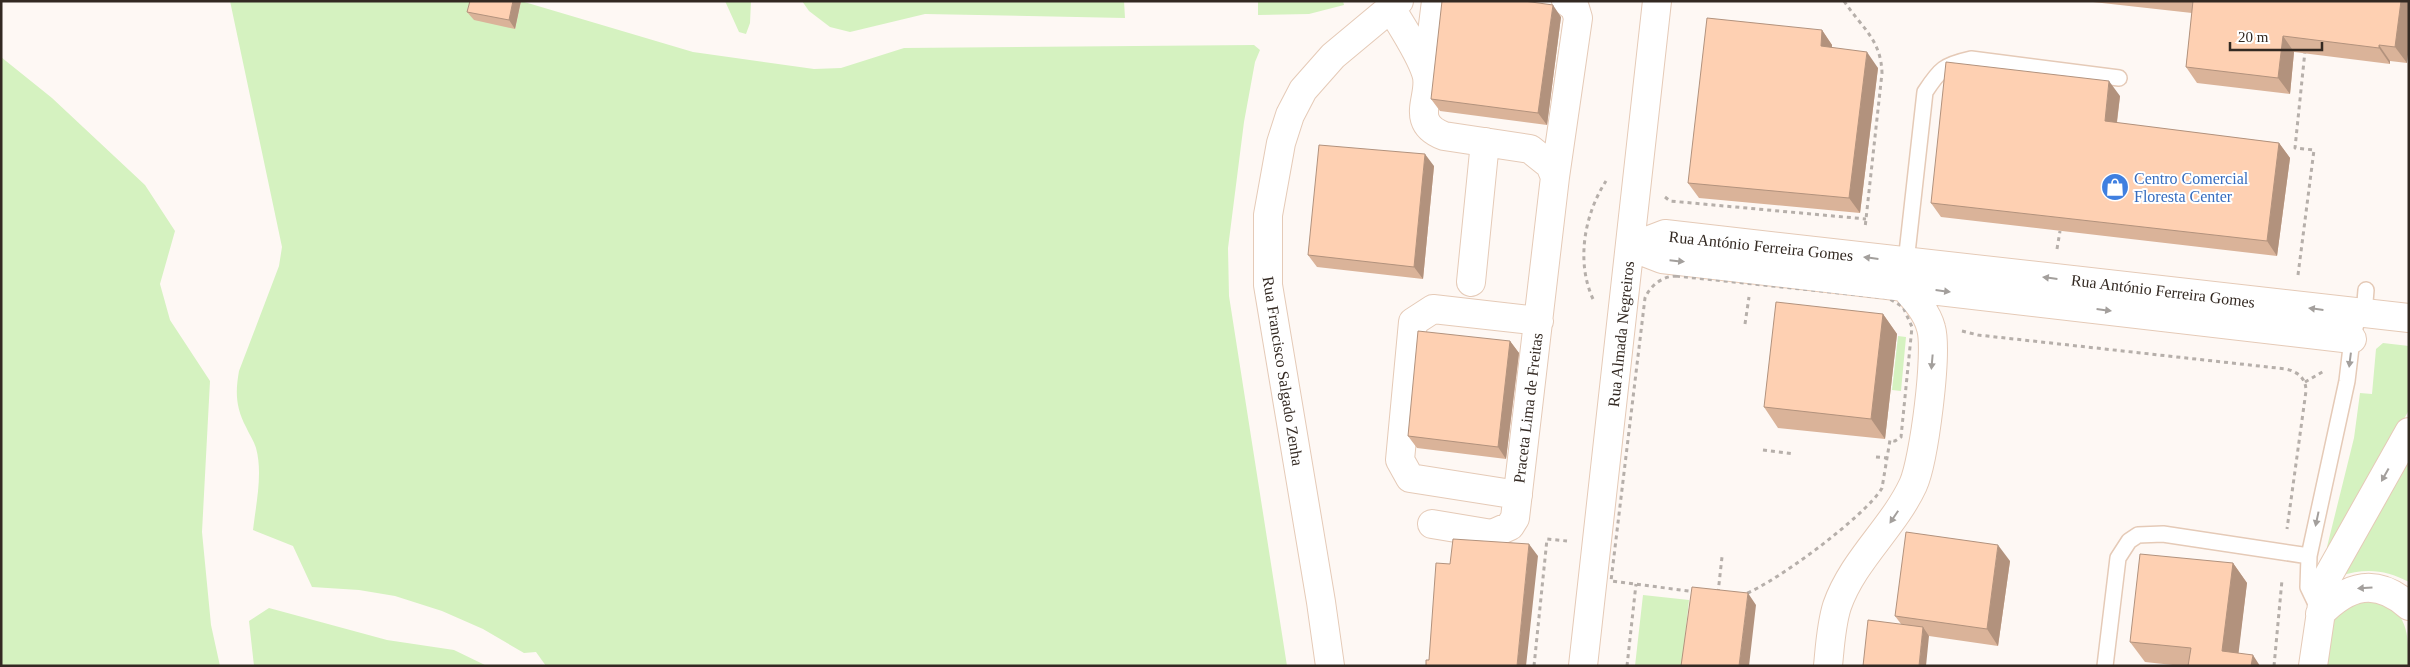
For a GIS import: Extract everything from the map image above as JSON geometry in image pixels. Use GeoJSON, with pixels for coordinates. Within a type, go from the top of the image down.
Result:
{"type":"FeatureCollection","features":[{"type":"Feature","properties":{"kind":"street"},"geometry":{"type":"LineString","coordinates":[[1436,1],[1424,107],[1427,126],[1435,133],[1444,136],[1530,149],[1550,165],[1555,177]]}},
{"type":"Feature","properties":{"kind":"street","name":"Praceta Lima de Freitas"},"geometry":{"type":"LineString","coordinates":[[1432,524],[1492,534],[1510,526],[1515,518],[1555,177],[1578,18],[1575,8],[1566,1]]}},
{"type":"Feature","properties":{"kind":"street","name":"Rua Almada Negreiros"},"geometry":{"type":"LineString","coordinates":[[1583,666],[1657,1]]}},
{"type":"Feature","properties":{"kind":"street"},"geometry":{"type":"LineString","coordinates":[[1395,5],[1427,74]]}},
{"type":"Feature","properties":{"kind":"street","name":"Rua Francisco Salgado Zenha"},"geometry":{"type":"LineString","coordinates":[[1330,666],[1322,602],[1268,285],[1268,215],[1281,143],[1290,114],[1303,90],[1334,56],[1395,5]]}},
{"type":"Feature","properties":{"kind":"street"},"geometry":{"type":"LineString","coordinates":[[1471,282],[1485,142]]}},
{"type":"Feature","properties":{"kind":"street","name":"Rua António Ferreira Gomes"},"geometry":{"type":"LineString","coordinates":[[1631,247],[1662,260],[2365,302],[2409,318]]}},
{"type":"Feature","properties":{"kind":"street"},"geometry":{"type":"LineString","coordinates":[[1828,666],[1832,626],[1838,605],[1854,572],[1905,500],[1919,468],[1927,415],[1933,342],[1927,318],[1905,274]]}},
{"type":"Feature","properties":{"kind":"street","name":"Rua António Ferreira Gomes"},"geometry":{"type":"LineString","coordinates":[[1905,274],[2352,339]]}},
{"type":"Feature","properties":{"kind":"street","name":"Praceta Lima de Freitas"},"geometry":{"type":"LineString","coordinates":[[1518,495],[1410,478],[1400,460],[1413,322],[1434,308],[1539,321]]}},
{"type":"Feature","properties":{"kind":"street"},"geometry":{"type":"LineString","coordinates":[[2313,666],[2320,614],[2328,576],[2409,432]]}},
{"type":"Feature","properties":{"kind":"street"},"geometry":{"type":"LineString","coordinates":[[2320,614],[2334,599],[2349,591],[2367,587],[2386,590],[2409,606]]}},
{"type":"Feature","properties":{"kind":"lane"},"geometry":{"type":"LineString","coordinates":[[1905,274],[1925,92],[1935,76],[1949,64],[1971,59],[2119,78]]}},
{"type":"Feature","properties":{"kind":"lane"},"geometry":{"type":"LineString","coordinates":[[2320,614],[2308,587],[2309,556],[2347,381],[2352,339],[2365,302]]}},
{"type":"Feature","properties":{"kind":"lane"},"geometry":{"type":"LineString","coordinates":[[2105,666],[2118,558],[2129,541],[2138,535],[2163,534],[2309,556]]}},
{"type":"Feature","properties":{"kind":"path"},"geometry":{"type":"LineString","coordinates":[[1844,1],[1871,36],[1882,57],[1882,73],[1864,235]]}},
{"type":"Feature","properties":{"kind":"path"},"geometry":{"type":"LineString","coordinates":[[2298,277],[2314,150],[2295,148],[2306,47]]}},
{"type":"Feature","properties":{"kind":"path"},"geometry":{"type":"LineString","coordinates":[[1594,301],[1586,280],[1584,261],[1585,239],[1589,217],[1609,178]]}},
{"type":"Feature","properties":{"kind":"path"},"geometry":{"type":"LineString","coordinates":[[1663,196],[1670,200],[1866,219]]}},
{"type":"Feature","properties":{"kind":"path"},"geometry":{"type":"LineString","coordinates":[[2056,257],[2060,231]]}},
{"type":"Feature","properties":{"kind":"path"},"geometry":{"type":"LineString","coordinates":[[1676,276],[1888,298],[1899,303],[1911,319],[1913,332],[1900,437],[1890,440],[1887,458],[1882,488],[1867,508],[1785,571],[1745,595],[1736,597],[1611,581],[1643,308],[1648,292],[1664,278],[1676,276]]}},
{"type":"Feature","properties":{"kind":"path"},"geometry":{"type":"LineString","coordinates":[[1745,324],[1749,294]]}},
{"type":"Feature","properties":{"kind":"path"},"geometry":{"type":"LineString","coordinates":[[1960,331],[1978,335],[2286,369],[2296,372],[2305,382],[2306,391],[2285,552],[2274,666]]}},
{"type":"Feature","properties":{"kind":"path"},"geometry":{"type":"LineString","coordinates":[[2305,382],[2329,368]]}},
{"type":"Feature","properties":{"kind":"path"},"geometry":{"type":"LineString","coordinates":[[1763,450],[1794,454]]}},
{"type":"Feature","properties":{"kind":"path"},"geometry":{"type":"LineString","coordinates":[[1876,457],[1887,458]]}},
{"type":"Feature","properties":{"kind":"path"},"geometry":{"type":"LineString","coordinates":[[1718,594],[1722,556]]}},
{"type":"Feature","properties":{"kind":"path"},"geometry":{"type":"LineString","coordinates":[[1626,666],[1636,584]]}},
{"type":"Feature","properties":{"kind":"green space"},"geometry":{"type":"Polygon","coordinates":[[[230,1],[478,1],[515,29],[521,1],[693,52],[814,69],[841,68],[904,48],[1254,45],[1260,50],[1255,62],[1244,122],[1228,248],[1229,296],[1287,666],[546,666],[536,652],[524,653],[483,629],[442,611],[395,596],[359,590],[312,587],[293,546],[253,530],[259,468],[255,445],[238,407],[238,379],[239,371],[279,266],[282,247],[230,1]]]}},
{"type":"Feature","properties":{"kind":"green space"},"geometry":{"type":"Polygon","coordinates":[[[725,1],[751,1],[750,23],[746,34],[739,32],[725,1]]]}},
{"type":"Feature","properties":{"kind":"green space"},"geometry":{"type":"Polygon","coordinates":[[[802,1],[1124,1],[1125,18],[925,14],[850,32],[830,27],[809,11],[802,1]]]}},
{"type":"Feature","properties":{"kind":"green space"},"geometry":{"type":"Polygon","coordinates":[[[1258,1],[1343,1],[1344,5],[1309,14],[1258,15],[1258,1]]]}},
{"type":"Feature","properties":{"kind":"green space"},"geometry":{"type":"Polygon","coordinates":[[[1,57],[52,98],[145,185],[175,231],[160,284],[170,320],[210,381],[202,532],[211,625],[220,666],[1,666],[1,57]]]}},
{"type":"Feature","properties":{"kind":"green space"},"geometry":{"type":"Polygon","coordinates":[[[1898,336],[1906,337],[1901,391],[1892,390],[1898,336]]]}},
{"type":"Feature","properties":{"kind":"green space"},"geometry":{"type":"Polygon","coordinates":[[[2383,343],[2409,346],[2409,410],[2331,548],[2327,547],[2354,438],[2360,393],[2372,394],[2376,349],[2383,343]]]}},
{"type":"Feature","properties":{"kind":"green space"},"geometry":{"type":"Polygon","coordinates":[[[2409,450],[2409,582],[2392,574],[2375,571],[2348,573],[2339,576],[2409,450]]]}},
{"type":"Feature","properties":{"kind":"green space"},"geometry":{"type":"Polygon","coordinates":[[[1643,595],[1689,600],[1682,666],[1635,666],[1643,595]]]}},
{"type":"Feature","properties":{"kind":"green space"},"geometry":{"type":"Polygon","coordinates":[[[2365,600],[2389,606],[2403,621],[2408,642],[2408,666],[2324,666],[2332,624],[2344,609],[2365,600]]]}},
{"type":"Feature","properties":{"kind":"green space"},"geometry":{"type":"Polygon","coordinates":[[[269,608],[387,640],[454,650],[487,666],[254,666],[249,621],[269,608]]]}},
{"type":"Feature","properties":{"kind":"building"},"geometry":{"type":"Polygon","coordinates":[[[470,1],[513,1],[509,20],[467,12],[470,1]]]}},
{"type":"Feature","properties":{"kind":"building"},"geometry":{"type":"Polygon","coordinates":[[[1442,1],[1524,1],[1553,5],[1538,113],[1431,99],[1442,1]]]}},
{"type":"Feature","properties":{"kind":"building"},"geometry":{"type":"Polygon","coordinates":[[[2193,1],[2401,1],[2395,47],[2379,45],[2379,48],[2283,36],[2278,78],[2186,67],[2193,1]]]}},
{"type":"Feature","properties":{"kind":"building"},"geometry":{"type":"Polygon","coordinates":[[[1707,18],[1822,30],[1821,46],[1867,52],[1849,198],[1688,183],[1707,18]]]}},
{"type":"Feature","properties":{"kind":"building","name":"Centro Comercial Floresta Center"},"geometry":{"type":"Polygon","coordinates":[[[1946,62],[2109,81],[2105,121],[2279,143],[2267,241],[1931,203],[1946,62]]]}},
{"type":"Feature","properties":{"kind":"building"},"geometry":{"type":"Polygon","coordinates":[[[1319,145],[1425,154],[1414,267],[1308,255],[1319,145]]]}},
{"type":"Feature","properties":{"kind":"building"},"geometry":{"type":"Polygon","coordinates":[[[1776,302],[1883,314],[1871,419],[1764,407],[1776,302]]]}},
{"type":"Feature","properties":{"kind":"building"},"geometry":{"type":"Polygon","coordinates":[[[1418,331],[1510,341],[1498,447],[1408,436],[1418,331]]]}},
{"type":"Feature","properties":{"kind":"building"},"geometry":{"type":"Polygon","coordinates":[[[1906,532],[1998,545],[1987,629],[1895,616],[1906,532]]]}},
{"type":"Feature","properties":{"kind":"building"},"geometry":{"type":"Polygon","coordinates":[[[1453,539],[1529,544],[1517,666],[1426,666],[1426,660],[1429,660],[1436,563],[1450,564],[1453,539]]]}},
{"type":"Feature","properties":{"kind":"building"},"geometry":{"type":"Polygon","coordinates":[[[2140,554],[2233,563],[2222,651],[2253,655],[2251,666],[2188,666],[2191,648],[2130,642],[2140,554]]]}},
{"type":"Feature","properties":{"kind":"building"},"geometry":{"type":"Polygon","coordinates":[[[1692,587],[1748,593],[1739,666],[1681,666],[1692,587]]]}},
{"type":"Feature","properties":{"kind":"building"},"geometry":{"type":"Polygon","coordinates":[[[1868,620],[1923,627],[1919,666],[1863,666],[1868,620]]]}},
{"type":"Feature","properties":{"kind":"place","name":"Centro Comercial Floresta Center"},"geometry":{"type":"Point","coordinates":[2115,187]}}]}
